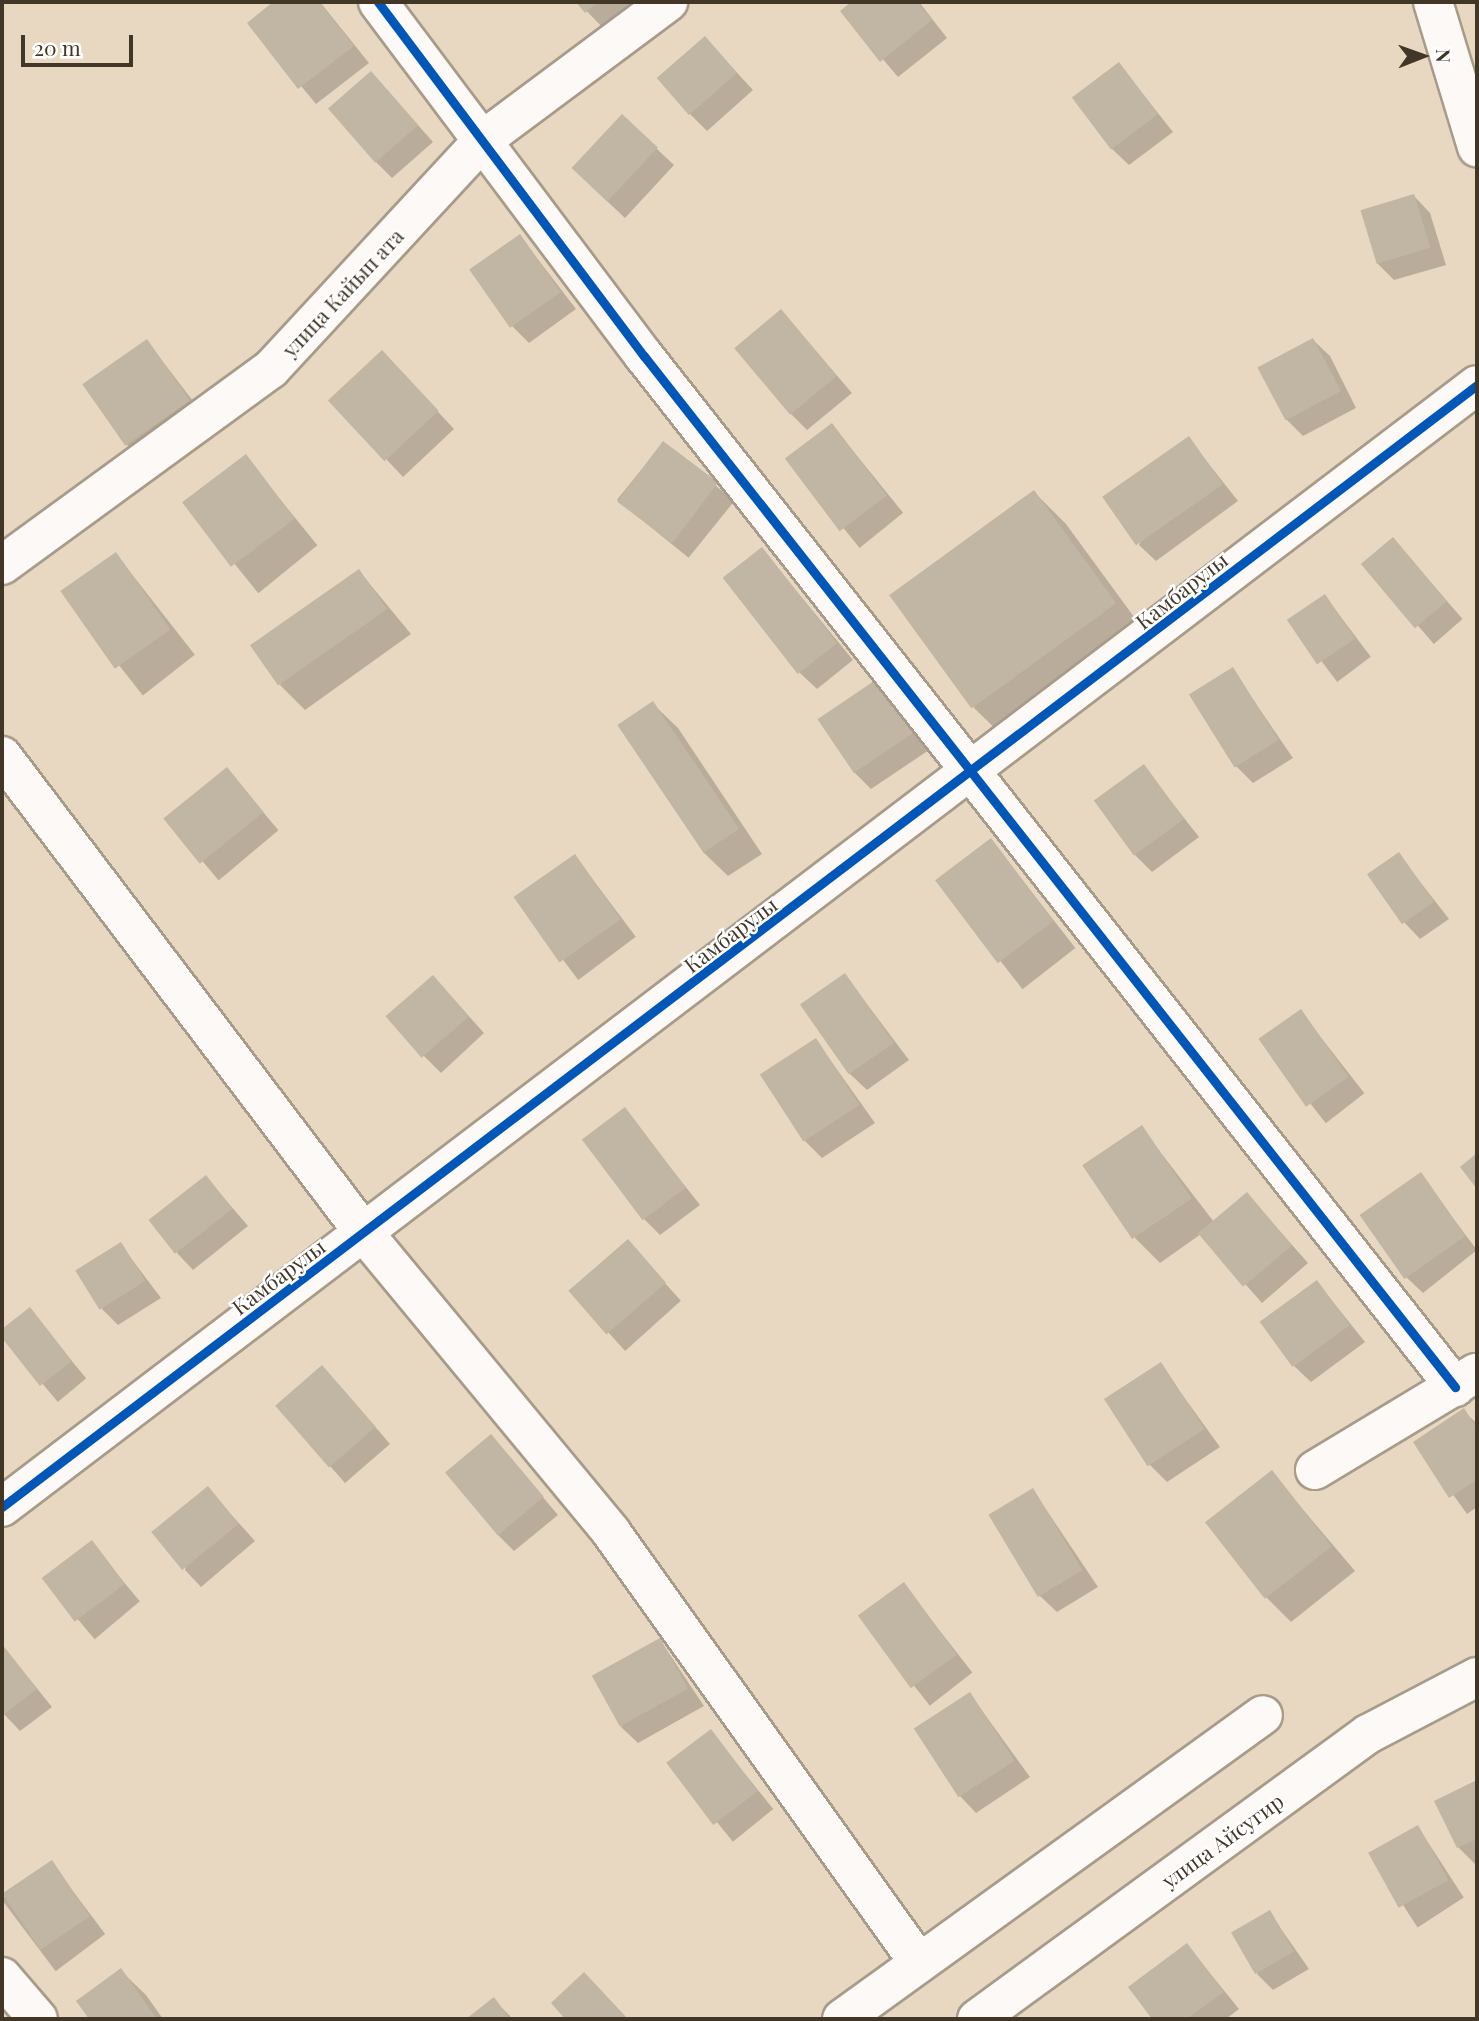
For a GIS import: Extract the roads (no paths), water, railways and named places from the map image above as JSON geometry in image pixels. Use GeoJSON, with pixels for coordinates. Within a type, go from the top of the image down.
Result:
{"type":"FeatureCollection","features":[{"type":"Feature","properties":{"kind":"street"},"geometry":{"type":"LineString","coordinates":[[378,2],[644,356],[973,772],[1466,1379],[1315,1470]]}},
{"type":"Feature","properties":{"kind":"street","name":"улица Кайып ата"},"geometry":{"type":"LineString","coordinates":[[2,565],[271,369],[483,140],[668,2]]}},
{"type":"Feature","properties":{"kind":"street"},"geometry":{"type":"LineString","coordinates":[[1433,2],[1477,147]]}},
{"type":"Feature","properties":{"kind":"street","name":"Камбарулы"},"geometry":{"type":"LineString","coordinates":[[2,1507],[973,772],[1477,385]]}},
{"type":"Feature","properties":{"kind":"street"},"geometry":{"type":"LineString","coordinates":[[2,756],[364,1233],[611,1532],[917,1960]]}},
{"type":"Feature","properties":{"kind":"street","name":"улица Айсугир"},"geometry":{"type":"LineString","coordinates":[[977,2019],[1367,1734],[1477,1677]]}},
{"type":"Feature","properties":{"kind":"street"},"geometry":{"type":"LineString","coordinates":[[842,2019],[917,1960],[1263,1715]]}},
{"type":"Feature","properties":{"kind":"street"},"geometry":{"type":"LineString","coordinates":[[2,1977],[38,2019]]}}]}
